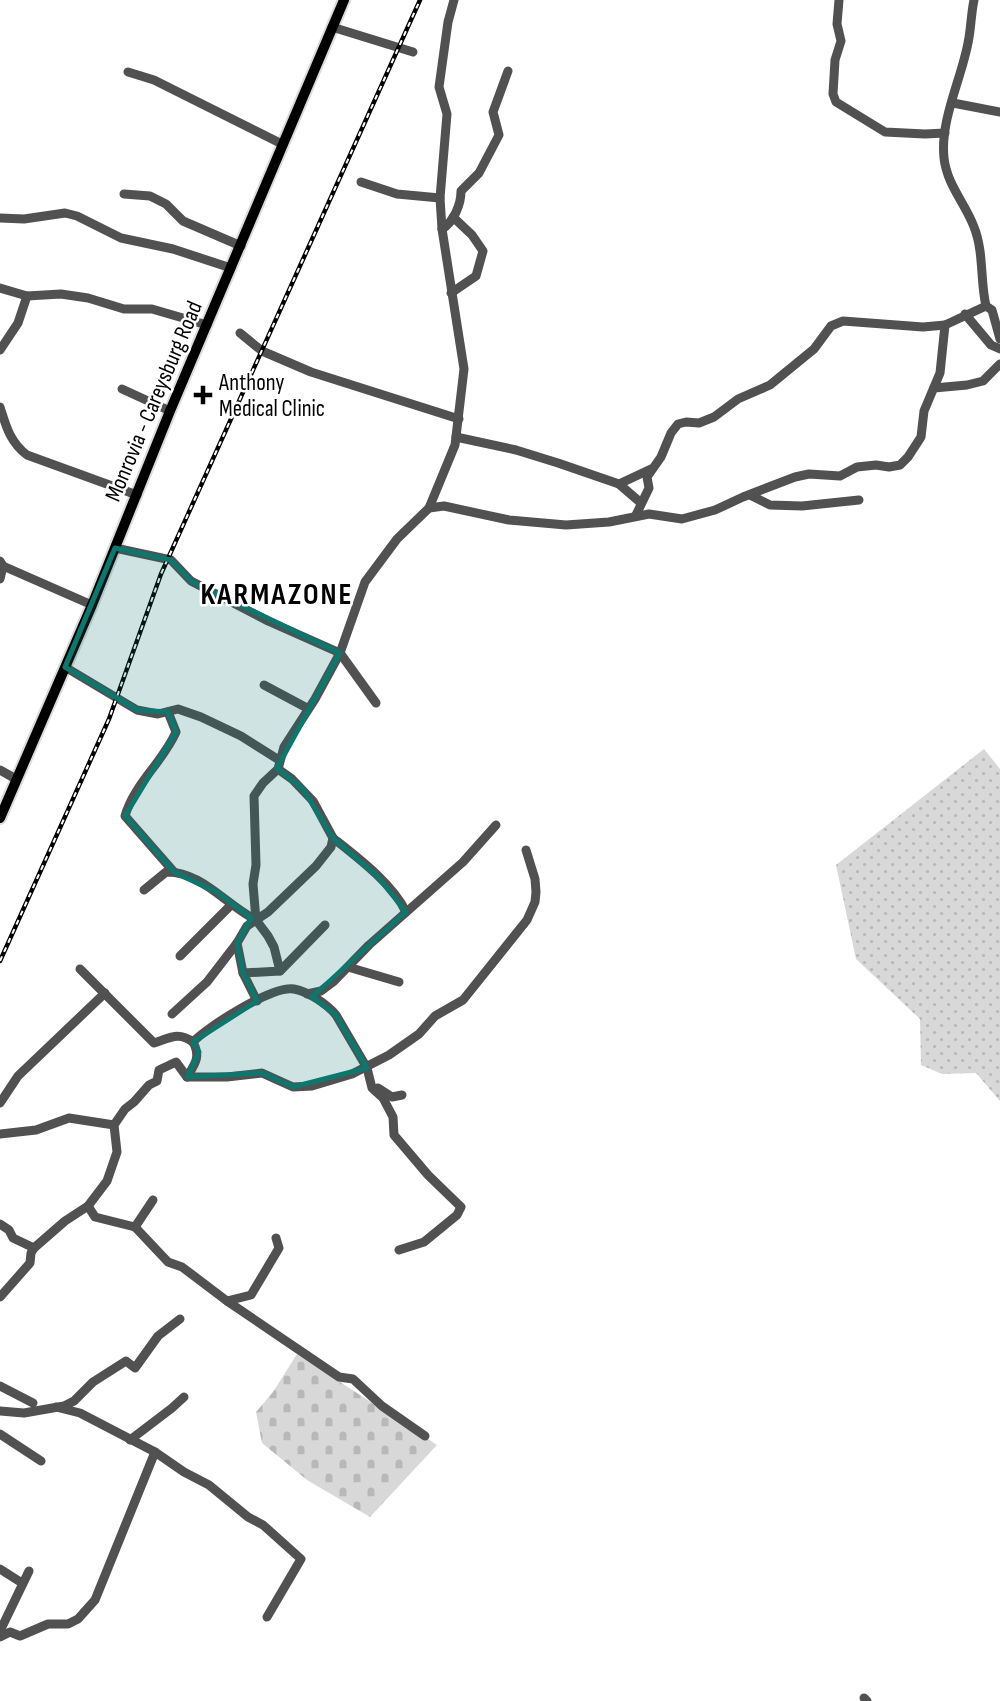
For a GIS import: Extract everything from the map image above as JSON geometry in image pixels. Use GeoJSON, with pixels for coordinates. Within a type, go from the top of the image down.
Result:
{"type":"FeatureCollection","features":[{"type":"Feature","properties":{"kind":"main road","name":"Monrovia - Careysburg Road"},"geometry":{"type":"LineString","coordinates":[[0,818],[344,0]]}},
{"type":"Feature","properties":{"kind":"street"},"geometry":{"type":"LineString","coordinates":[[256,920],[253,884],[256,865],[254,796],[279,765],[284,747],[340,653],[365,582],[397,540],[429,508],[456,437],[464,369],[442,229],[440,198],[447,114],[439,87],[448,22],[454,0]]}},
{"type":"Feature","properties":{"kind":"street"},"geometry":{"type":"LineString","coordinates":[[839,0],[837,24],[841,41],[835,60],[833,94],[836,102],[885,132],[945,133]]}},
{"type":"Feature","properties":{"kind":"street"},"geometry":{"type":"LineString","coordinates":[[974,0],[968,43],[945,133],[944,157],[947,175],[974,226],[981,251],[982,288],[993,309],[1000,339]]}},
{"type":"Feature","properties":{"kind":"street"},"geometry":{"type":"LineString","coordinates":[[332,27],[413,52]]}},
{"type":"Feature","properties":{"kind":"street"},"geometry":{"type":"LineString","coordinates":[[442,229],[449,225],[461,200],[461,191],[479,173],[499,135],[493,112],[508,71]]}},
{"type":"Feature","properties":{"kind":"street"},"geometry":{"type":"LineString","coordinates":[[128,72],[154,80],[282,144]]}},
{"type":"Feature","properties":{"kind":"street"},"geometry":{"type":"LineString","coordinates":[[953,103],[1000,112]]}},
{"type":"Feature","properties":{"kind":"street"},"geometry":{"type":"LineString","coordinates":[[361,182],[397,194],[440,198]]}},
{"type":"Feature","properties":{"kind":"street"},"geometry":{"type":"LineString","coordinates":[[124,194],[150,196],[166,204],[183,221],[240,246]]}},
{"type":"Feature","properties":{"kind":"street"},"geometry":{"type":"LineString","coordinates":[[0,218],[24,219],[65,214],[78,216],[121,238],[173,249],[231,268]]}},
{"type":"Feature","properties":{"kind":"street"},"geometry":{"type":"LineString","coordinates":[[451,293],[476,275],[483,251],[472,235],[453,217]]}},
{"type":"Feature","properties":{"kind":"street"},"geometry":{"type":"LineString","coordinates":[[0,288],[27,296],[61,294],[88,298],[124,309],[152,309],[207,325]]}},
{"type":"Feature","properties":{"kind":"street"},"geometry":{"type":"LineString","coordinates":[[0,350],[18,323],[27,296]]}},
{"type":"Feature","properties":{"kind":"street"},"geometry":{"type":"LineString","coordinates":[[636,515],[649,488],[646,477],[662,457],[671,433],[678,424],[699,423],[714,417],[737,399],[770,386],[814,349],[831,326],[843,321],[923,327],[944,325],[965,314],[993,309]]}},
{"type":"Feature","properties":{"kind":"street"},"geometry":{"type":"LineString","coordinates":[[965,314],[991,345],[1000,349]]}},
{"type":"Feature","properties":{"kind":"street"},"geometry":{"type":"LineString","coordinates":[[429,508],[444,506],[516,521],[566,525],[609,522],[636,515],[663,514],[682,519],[700,516],[795,477],[809,474],[840,476],[857,467],[900,465],[921,437],[924,411],[940,373],[944,325]]}},
{"type":"Feature","properties":{"kind":"street"},"geometry":{"type":"LineString","coordinates":[[240,333],[262,351],[310,372],[459,419]]}},
{"type":"Feature","properties":{"kind":"street"},"geometry":{"type":"LineString","coordinates":[[934,388],[983,381],[1000,364]]}},
{"type":"Feature","properties":{"kind":"street"},"geometry":{"type":"LineString","coordinates":[[122,389],[170,411]]}},
{"type":"Feature","properties":{"kind":"street"},"geometry":{"type":"LineString","coordinates":[[0,407],[9,434],[18,448],[27,455],[137,495]]}},
{"type":"Feature","properties":{"kind":"street"},"geometry":{"type":"LineString","coordinates":[[456,437],[526,453],[619,484],[641,502]]}},
{"type":"Feature","properties":{"kind":"street"},"geometry":{"type":"LineString","coordinates":[[619,484],[651,468]]}},
{"type":"Feature","properties":{"kind":"street"},"geometry":{"type":"LineString","coordinates":[[750,495],[769,505],[802,506],[859,500]]}},
{"type":"Feature","properties":{"kind":"street"},"geometry":{"type":"LineString","coordinates":[[115,548],[171,560],[191,581],[268,621],[340,653],[376,703]]}},
{"type":"Feature","properties":{"kind":"street"},"geometry":{"type":"LineString","coordinates":[[0,579],[1,564],[92,604]]}},
{"type":"Feature","properties":{"kind":"street"},"geometry":{"type":"LineString","coordinates":[[65,667],[137,710],[148,713],[178,709],[219,724],[279,765],[313,801],[332,838],[378,877],[406,912]]}},
{"type":"Feature","properties":{"kind":"street"},"geometry":{"type":"LineString","coordinates":[[264,685],[307,708]]}},
{"type":"Feature","properties":{"kind":"street"},"geometry":{"type":"LineString","coordinates":[[168,712],[176,732],[168,750],[151,768],[129,803],[125,816],[174,872]]}},
{"type":"Feature","properties":{"kind":"street"},"geometry":{"type":"LineString","coordinates":[[0,770],[16,779]]}},
{"type":"Feature","properties":{"kind":"street"},"geometry":{"type":"LineString","coordinates":[[306,994],[321,991],[333,982],[463,862],[496,825]]}},
{"type":"Feature","properties":{"kind":"street"},"geometry":{"type":"LineString","coordinates":[[172,1014],[206,982],[247,926],[306,877],[325,856],[332,838]]}},
{"type":"Feature","properties":{"kind":"street"},"geometry":{"type":"LineString","coordinates":[[187,1077],[262,1073],[293,1087],[312,1086],[367,1069],[419,1034],[435,1016],[463,1000],[527,920],[532,912],[536,892],[526,850]]}},
{"type":"Feature","properties":{"kind":"street"},"geometry":{"type":"LineString","coordinates":[[144,890],[166,872],[174,872],[218,892],[230,906],[256,920],[274,947],[279,971]]}},
{"type":"Feature","properties":{"kind":"street"},"geometry":{"type":"LineString","coordinates":[[180,956],[230,906]]}},
{"type":"Feature","properties":{"kind":"street"},"geometry":{"type":"LineString","coordinates":[[243,973],[279,971],[325,925]]}},
{"type":"Feature","properties":{"kind":"street"},"geometry":{"type":"LineString","coordinates":[[237,943],[243,973],[257,1001]]}},
{"type":"Feature","properties":{"kind":"street"},"geometry":{"type":"LineString","coordinates":[[348,967],[399,982]]}},
{"type":"Feature","properties":{"kind":"street"},"geometry":{"type":"LineString","coordinates":[[80,969],[154,1043],[177,1035],[185,1036],[193,1042],[198,1051],[187,1077]]}},
{"type":"Feature","properties":{"kind":"street"},"geometry":{"type":"LineString","coordinates":[[193,1042],[204,1031],[237,1010],[277,990],[294,989],[331,1009],[367,1069],[372,1088],[383,1098],[393,1117],[394,1135],[428,1175],[461,1207],[457,1214],[424,1241],[399,1250]]}},
{"type":"Feature","properties":{"kind":"street"},"geometry":{"type":"LineString","coordinates":[[0,1103],[18,1076],[105,993]]}},
{"type":"Feature","properties":{"kind":"street"},"geometry":{"type":"LineString","coordinates":[[0,1297],[30,1263],[30,1253],[34,1248],[65,1221],[88,1206],[107,1181],[117,1152],[114,1125],[125,1109],[149,1085],[157,1081],[159,1070],[176,1062],[187,1077]]}},
{"type":"Feature","properties":{"kind":"street"},"geometry":{"type":"LineString","coordinates":[[372,1088],[378,1088],[392,1097],[402,1095]]}},
{"type":"Feature","properties":{"kind":"street"},"geometry":{"type":"LineString","coordinates":[[0,1134],[36,1130],[69,1118],[114,1125]]}},
{"type":"Feature","properties":{"kind":"street"},"geometry":{"type":"LineString","coordinates":[[135,1227],[153,1200]]}},
{"type":"Feature","properties":{"kind":"street"},"geometry":{"type":"LineString","coordinates":[[88,1206],[95,1217],[135,1227],[168,1262],[182,1267],[339,1377],[353,1379],[382,1406],[425,1436]]}},
{"type":"Feature","properties":{"kind":"street"},"geometry":{"type":"LineString","coordinates":[[0,1224],[9,1230],[13,1238],[34,1248]]}},
{"type":"Feature","properties":{"kind":"street"},"geometry":{"type":"LineString","coordinates":[[227,1301],[244,1298],[255,1291],[279,1248],[276,1238]]}},
{"type":"Feature","properties":{"kind":"street"},"geometry":{"type":"LineString","coordinates":[[0,1412],[24,1413],[74,1401],[93,1382],[126,1361],[135,1367],[158,1336],[180,1319]]}},
{"type":"Feature","properties":{"kind":"street"},"geometry":{"type":"LineString","coordinates":[[0,1386],[33,1403]]}},
{"type":"Feature","properties":{"kind":"street"},"geometry":{"type":"LineString","coordinates":[[130,1440],[184,1397]]}},
{"type":"Feature","properties":{"kind":"street"},"geometry":{"type":"LineString","coordinates":[[56,1407],[80,1413],[155,1452],[263,1525],[301,1559],[267,1617]]}},
{"type":"Feature","properties":{"kind":"street"},"geometry":{"type":"LineString","coordinates":[[0,1434],[41,1461]]}},
{"type":"Feature","properties":{"kind":"street"},"geometry":{"type":"LineString","coordinates":[[0,1637],[10,1632],[20,1636],[48,1624],[68,1624],[78,1619],[95,1600],[155,1452]]}},
{"type":"Feature","properties":{"kind":"street"},"geometry":{"type":"LineString","coordinates":[[0,1569],[22,1583]]}},
{"type":"Feature","properties":{"kind":"street"},"geometry":{"type":"LineString","coordinates":[[0,1631],[29,1571]]}},
{"type":"Feature","properties":{"kind":"highlighted area"},"geometry":{"type":"Polygon","coordinates":[[[115,548],[171,560],[191,581],[340,653],[277,768],[303,789],[333,838],[378,877],[406,912],[312,997],[336,1015],[367,1068],[293,1087],[262,1073],[187,1077],[199,1052],[193,1042],[257,1001],[243,973],[237,943],[251,918],[218,893],[174,872],[125,816],[176,732],[168,712],[137,710],[65,667],[115,548]]]}},
{"type":"Feature","properties":{"kind":"green space"},"geometry":{"type":"Polygon","coordinates":[[[984,749],[1000,769],[1000,1101],[976,1073],[942,1074],[921,1065],[920,1019],[856,959],[836,865],[984,749]]]}},
{"type":"Feature","properties":{"kind":"green space"},"geometry":{"type":"Polygon","coordinates":[[[297,1354],[437,1445],[370,1517],[307,1480],[262,1443],[256,1412],[273,1392],[297,1354]]]}},
{"type":"Feature","properties":{"kind":"railway"},"geometry":{"type":"LineString","coordinates":[[0,961],[109,719],[161,574],[420,0]]}},
{"type":"Feature","properties":{"kind":"place","name":"Anthony Medical Clinic"},"geometry":{"type":"Point","coordinates":[203,395]}},
{"type":"Feature","properties":{"kind":"district","name":"KARMAZONE"},"geometry":{"type":"Point","coordinates":[277,594]}}]}
